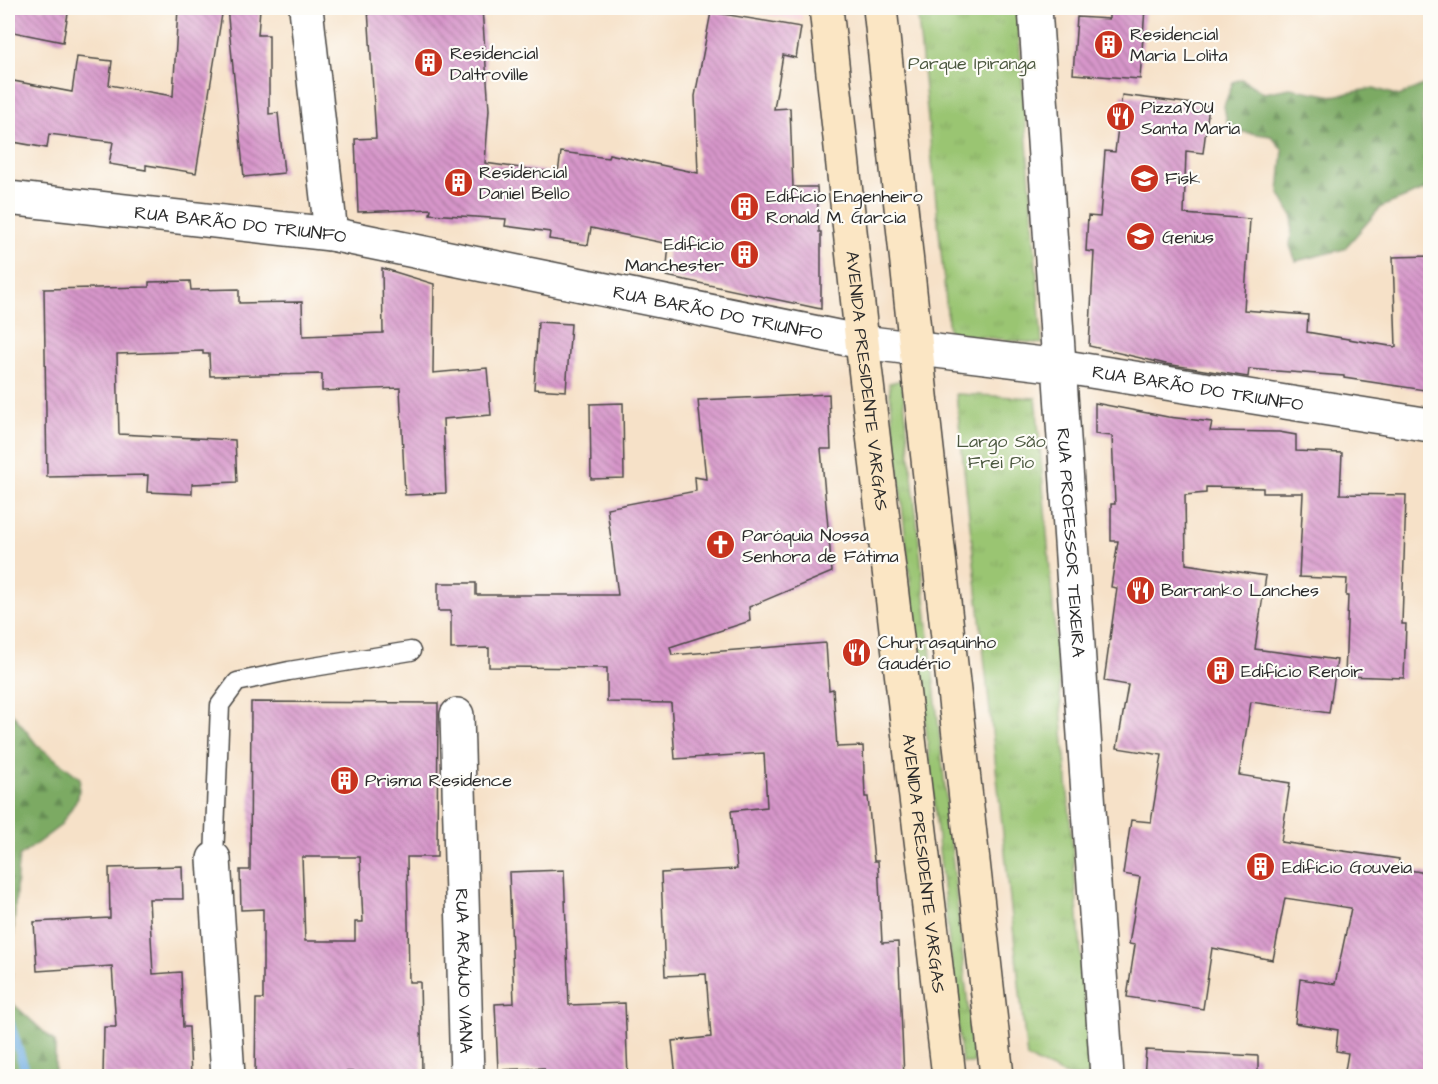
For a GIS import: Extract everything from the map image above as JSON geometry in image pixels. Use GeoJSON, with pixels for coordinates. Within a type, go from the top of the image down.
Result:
{"type":"FeatureCollection","features":[{"type":"Feature","properties":{"kind":"main road","name":"AVENIDA PRESIDENTE VARGAS"},"geometry":{"type":"LineString","coordinates":[[826,8],[862,342],[949,1077]]}},
{"type":"Feature","properties":{"kind":"main road"},"geometry":{"type":"LineString","coordinates":[[880,8],[997,1077]]}},
{"type":"Feature","properties":{"kind":"street"},"geometry":{"type":"LineString","coordinates":[[306,8],[331,234]]}},
{"type":"Feature","properties":{"kind":"street","name":"RUA PROFESSOR TEIXEIRA"},"geometry":{"type":"LineString","coordinates":[[1035,8],[1107,1077]]}},
{"type":"Feature","properties":{"kind":"street","name":"RUA BARÃO DO TRIUNFO"},"geometry":{"type":"LineString","coordinates":[[8,198],[331,234],[862,342],[1059,366],[1431,425]]}},
{"type":"Feature","properties":{"kind":"street","name":"RUA ARAÚJO VIANA"},"geometry":{"type":"LineString","coordinates":[[457,715],[467,1077]]}},
{"type":"Feature","properties":{"kind":"street"},"geometry":{"type":"LineString","coordinates":[[214,859],[228,1077]]}},
{"type":"Feature","properties":{"kind":"lane"},"geometry":{"type":"LineString","coordinates":[[214,859],[220,705],[237,682],[411,651]]}},
{"type":"Feature","properties":{"kind":"shaded area"},"geometry":{"type":"Polygon","coordinates":[[[721,8],[801,8],[802,21],[721,8]]]}},
{"type":"Feature","properties":{"kind":"green space","name":"Parque Ipiranga"},"geometry":{"type":"Polygon","coordinates":[[[917,8],[1017,8],[1042,344],[949,333],[917,8]]]}},
{"type":"Feature","properties":{"kind":"green space"},"geometry":{"type":"Polygon","coordinates":[[[1241,79],[1264,93],[1290,88],[1333,96],[1374,88],[1399,96],[1429,82],[1422,118],[1424,146],[1430,161],[1429,188],[1381,207],[1344,249],[1296,261],[1290,246],[1293,218],[1279,192],[1283,150],[1271,136],[1243,132],[1227,123],[1224,106],[1233,82],[1241,79]]]}},
{"type":"Feature","properties":{"kind":"green space"},"geometry":{"type":"Polygon","coordinates":[[[902,380],[974,1063],[962,1063],[889,383],[902,380]]]}},
{"type":"Feature","properties":{"kind":"green space","name":"Largo São Frei Pio"},"geometry":{"type":"Polygon","coordinates":[[[956,394],[1036,398],[1091,1076],[1068,1076],[1027,1058],[956,394]]]}},
{"type":"Feature","properties":{"kind":"green space"},"geometry":{"type":"Polygon","coordinates":[[[8,708],[37,745],[80,778],[78,798],[60,826],[19,857],[17,873],[10,1001],[55,1042],[55,1076],[8,1076],[8,708]]]}},
{"type":"Feature","properties":{"kind":"building"},"geometry":{"type":"Polygon","coordinates":[[[8,8],[69,8],[63,42],[8,31],[8,8]]]}},
{"type":"Feature","properties":{"kind":"building"},"geometry":{"type":"Polygon","coordinates":[[[178,8],[223,8],[196,173],[146,165],[146,170],[109,164],[113,142],[49,134],[47,148],[8,141],[8,80],[72,92],[77,57],[112,61],[109,85],[173,96],[178,8]]]}},
{"type":"Feature","properties":{"kind":"building"},"geometry":{"type":"Polygon","coordinates":[[[227,8],[260,8],[258,35],[269,35],[269,114],[278,113],[284,173],[244,177],[227,8]]]}},
{"type":"Feature","properties":{"kind":"building"},"geometry":{"type":"Polygon","coordinates":[[[482,8],[489,110],[485,163],[558,173],[561,152],[608,158],[609,154],[698,173],[695,96],[711,12],[801,27],[796,58],[783,55],[774,109],[790,108],[793,187],[817,187],[819,232],[821,232],[821,309],[666,276],[669,244],[591,228],[588,245],[549,239],[550,232],[505,226],[506,219],[430,214],[431,209],[358,212],[355,139],[376,138],[368,9],[482,8]]]}},
{"type":"Feature","properties":{"kind":"building","name":"Residencial Maria Lolita"},"geometry":{"type":"Polygon","coordinates":[[[1109,8],[1145,8],[1140,79],[1073,74],[1077,17],[1109,19],[1109,8]]]}},
{"type":"Feature","properties":{"kind":"building"},"geometry":{"type":"Polygon","coordinates":[[[1122,95],[1209,106],[1203,153],[1186,151],[1184,214],[1250,219],[1244,310],[1308,315],[1307,332],[1396,347],[1393,257],[1431,256],[1431,391],[1344,378],[1344,376],[1249,369],[1248,377],[1166,364],[1089,346],[1094,252],[1086,251],[1088,216],[1100,217],[1105,151],[1115,152],[1122,95]]]}},
{"type":"Feature","properties":{"kind":"building"},"geometry":{"type":"Polygon","coordinates":[[[382,268],[434,284],[433,373],[487,368],[491,415],[443,419],[446,493],[405,495],[400,388],[322,391],[322,374],[210,376],[209,354],[203,354],[203,351],[117,354],[119,434],[235,440],[237,482],[192,484],[192,494],[147,492],[148,475],[47,477],[44,289],[149,287],[149,282],[190,281],[191,290],[239,289],[239,303],[302,302],[303,336],[383,333],[382,268]]]}},
{"type":"Feature","properties":{"kind":"building"},"geometry":{"type":"Polygon","coordinates":[[[538,322],[571,324],[566,391],[534,389],[538,322]]]}},
{"type":"Feature","properties":{"kind":"building"},"geometry":{"type":"Polygon","coordinates":[[[829,394],[831,449],[821,449],[832,572],[749,607],[750,621],[670,647],[672,655],[826,643],[829,690],[833,689],[837,747],[863,746],[865,797],[868,797],[874,861],[878,861],[882,943],[898,942],[904,1077],[676,1077],[672,1041],[711,1037],[706,974],[665,976],[661,873],[737,869],[731,811],[767,807],[764,753],[675,759],[671,703],[607,702],[607,668],[489,667],[489,648],[451,649],[451,611],[438,611],[438,583],[476,583],[476,595],[618,595],[607,508],[696,491],[695,477],[706,479],[698,400],[829,394]]]}},
{"type":"Feature","properties":{"kind":"building"},"geometry":{"type":"Polygon","coordinates":[[[623,403],[624,478],[591,479],[590,404],[623,403]]]}},
{"type":"Feature","properties":{"kind":"building"},"geometry":{"type":"Polygon","coordinates":[[[1095,403],[1168,417],[1212,422],[1210,431],[1279,432],[1296,435],[1296,451],[1342,453],[1340,494],[1406,495],[1402,624],[1406,624],[1404,678],[1345,676],[1347,579],[1299,577],[1303,493],[1263,493],[1263,488],[1206,487],[1206,493],[1185,495],[1186,564],[1266,576],[1255,649],[1337,660],[1329,713],[1251,702],[1239,775],[1290,783],[1281,842],[1399,859],[1398,868],[1431,874],[1431,1040],[1424,1077],[1344,1077],[1348,1053],[1336,1051],[1338,1030],[1295,1023],[1300,979],[1335,984],[1351,908],[1285,898],[1273,960],[1212,948],[1203,1009],[1127,997],[1135,945],[1129,944],[1140,877],[1123,874],[1131,820],[1151,822],[1162,755],[1117,748],[1128,685],[1104,681],[1117,588],[1111,587],[1118,541],[1111,541],[1111,504],[1115,504],[1112,436],[1095,434],[1095,403]]]}},
{"type":"Feature","properties":{"kind":"building"},"geometry":{"type":"Polygon","coordinates":[[[251,702],[438,703],[437,857],[407,857],[409,982],[420,982],[422,1071],[336,1072],[337,1075],[310,1077],[255,1077],[256,999],[263,999],[263,909],[241,910],[240,870],[250,870],[251,702]],[[302,857],[305,941],[355,941],[355,922],[363,922],[360,857],[302,857]]]}},
{"type":"Feature","properties":{"kind":"building"},"geometry":{"type":"Polygon","coordinates":[[[182,866],[183,899],[149,899],[153,974],[181,972],[183,1027],[189,1027],[191,1077],[103,1077],[104,1027],[116,1027],[112,966],[37,971],[34,922],[110,918],[109,868],[182,866]]]}},
{"type":"Feature","properties":{"kind":"building"},"geometry":{"type":"Polygon","coordinates":[[[564,870],[569,1005],[625,1003],[628,1077],[545,1077],[544,1068],[498,1070],[495,1004],[514,1003],[509,872],[564,870]]]}},
{"type":"Feature","properties":{"kind":"building"},"geometry":{"type":"Polygon","coordinates":[[[1146,1050],[1258,1056],[1258,1077],[1144,1077],[1146,1050]]]}},
{"type":"Feature","properties":{"kind":"waterway"},"geometry":{"type":"LineString","coordinates":[[8,1017],[27,1076]]}},
{"type":"Feature","properties":{"kind":"place","name":"Residencial Maria Lolita"},"geometry":{"type":"Point","coordinates":[1109,44]}},
{"type":"Feature","properties":{"kind":"place","name":"Residencial Daltroville"},"geometry":{"type":"Point","coordinates":[429,63]}},
{"type":"Feature","properties":{"kind":"place","name":"PizzaYOU Santa Maria"},"geometry":{"type":"Point","coordinates":[1120,117]}},
{"type":"Feature","properties":{"kind":"place","name":"Fisk"},"geometry":{"type":"Point","coordinates":[1144,178]}},
{"type":"Feature","properties":{"kind":"place","name":"Residencial Daniel Bello"},"geometry":{"type":"Point","coordinates":[458,182]}},
{"type":"Feature","properties":{"kind":"place","name":"Edifício Engenheiro Ronald M. Garcia"},"geometry":{"type":"Point","coordinates":[745,206]}},
{"type":"Feature","properties":{"kind":"place","name":"Genius"},"geometry":{"type":"Point","coordinates":[1141,237]}},
{"type":"Feature","properties":{"kind":"place","name":"Edifício Manchester"},"geometry":{"type":"Point","coordinates":[745,254]}},
{"type":"Feature","properties":{"kind":"place","name":"Paróquia Nossa Senhora de Fátima"},"geometry":{"type":"Point","coordinates":[721,545]}},
{"type":"Feature","properties":{"kind":"place","name":"Barranko Lanches"},"geometry":{"type":"Point","coordinates":[1140,590]}},
{"type":"Feature","properties":{"kind":"place","name":"Churrasquinho Gaudério"},"geometry":{"type":"Point","coordinates":[857,652]}},
{"type":"Feature","properties":{"kind":"place","name":"Edifício Renoir"},"geometry":{"type":"Point","coordinates":[1220,671]}},
{"type":"Feature","properties":{"kind":"place","name":"Prisma Residence"},"geometry":{"type":"Point","coordinates":[344,780]}},
{"type":"Feature","properties":{"kind":"place","name":"Edifício Gouveia"},"geometry":{"type":"Point","coordinates":[1261,867]}}]}
